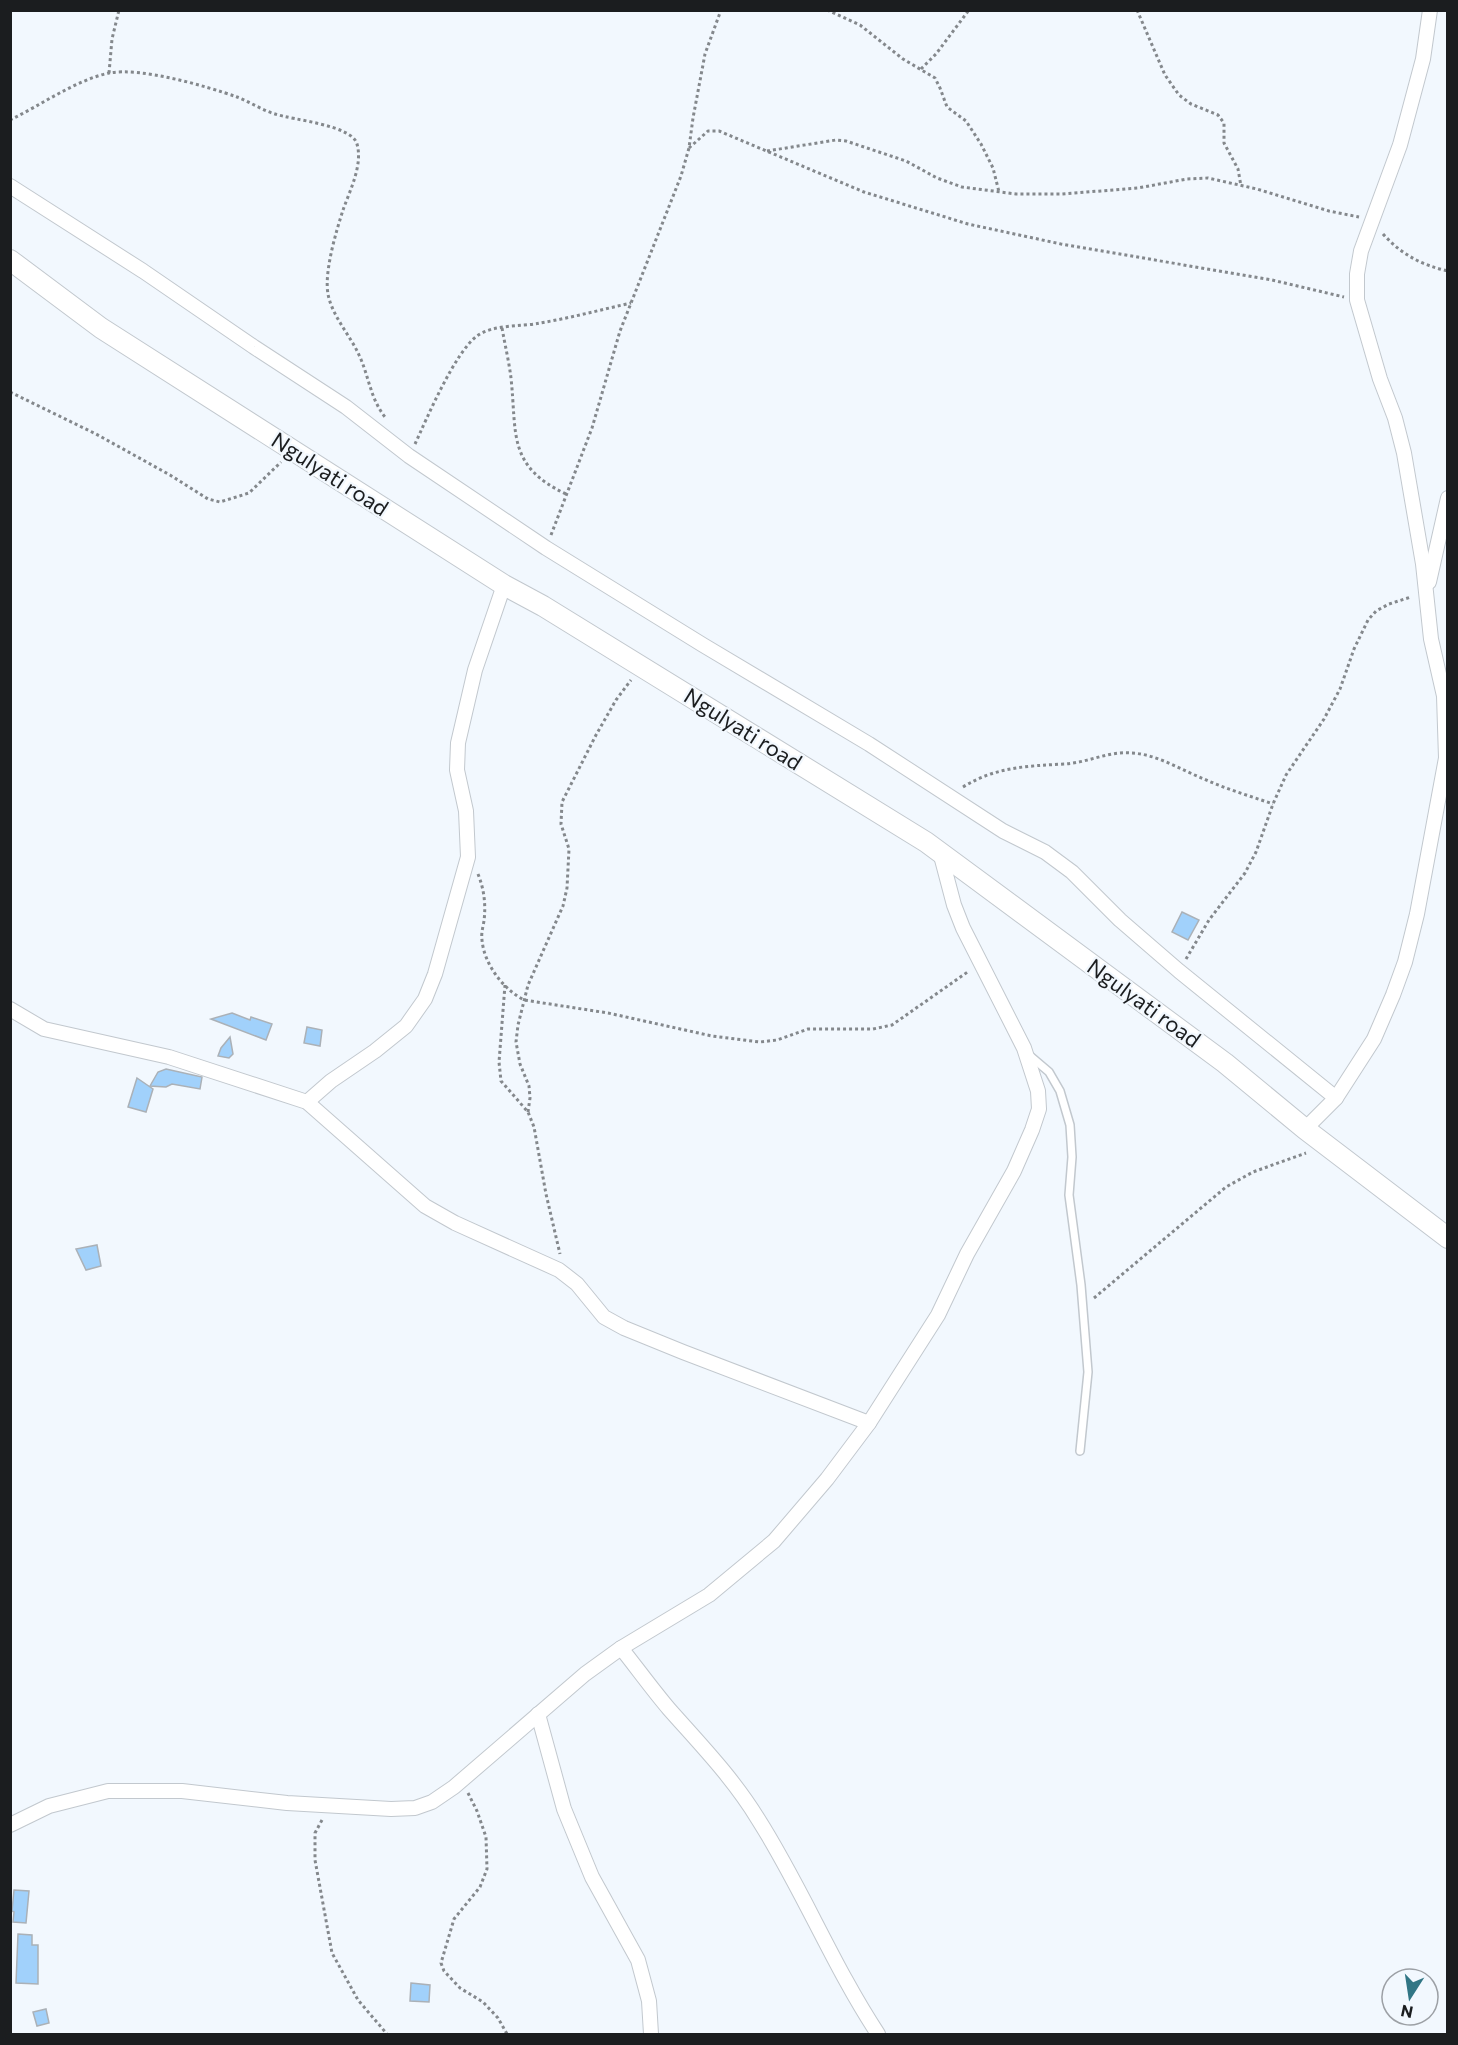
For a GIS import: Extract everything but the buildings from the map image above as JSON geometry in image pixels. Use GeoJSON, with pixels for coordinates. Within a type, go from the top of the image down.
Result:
{"type":"FeatureCollection","features":[{"type":"Feature","properties":{"kind":"main road","name":"Ngulyati road"},"geometry":{"type":"LineString","coordinates":[[10,260],[101,327],[504,585],[543,606],[926,842],[1225,1063],[1305,1129],[1448,1239]]}},
{"type":"Feature","properties":{"kind":"street"},"geometry":{"type":"LineString","coordinates":[[1305,1129],[1336,1098],[1374,1038],[1406,962],[1446,758],[1444,696],[1431,639],[1404,453],[1357,300],[1357,274],[1361,251],[1400,145],[1414,97],[1423,59],[1430,10]]}},
{"type":"Feature","properties":{"kind":"street"},"geometry":{"type":"LineString","coordinates":[[10,186],[143,271],[346,407],[409,456],[546,548],[869,744],[1002,831],[1045,852],[1072,872],[1120,921],[1179,971],[1336,1098]]}},
{"type":"Feature","properties":{"kind":"street"},"geometry":{"type":"LineString","coordinates":[[1426,593],[1448,498]]}},
{"type":"Feature","properties":{"kind":"street"},"geometry":{"type":"LineString","coordinates":[[306,1102],[406,1026],[425,999],[435,974],[468,857],[466,811],[457,770],[458,743],[475,670],[504,585]]}},
{"type":"Feature","properties":{"kind":"street"},"geometry":{"type":"LineString","coordinates":[[10,1825],[49,1806],[108,1791],[182,1791],[332,1806],[415,1808],[432,1802],[461,1781],[538,1714],[621,1648],[709,1595],[774,1541],[827,1479],[868,1423],[938,1315],[967,1254],[1014,1171],[1039,1109],[1038,1091],[1025,1052],[980,963],[954,905],[940,852]]}},
{"type":"Feature","properties":{"kind":"street"},"geometry":{"type":"LineString","coordinates":[[10,1009],[44,1029],[169,1057],[306,1102],[425,1206],[455,1223],[564,1273],[577,1284],[604,1317],[624,1328],[868,1423]]}},
{"type":"Feature","properties":{"kind":"street"},"geometry":{"type":"LineString","coordinates":[[621,1648],[667,1707],[716,1761],[757,1817],[798,1886],[837,1965],[878,2034]]}},
{"type":"Feature","properties":{"kind":"street"},"geometry":{"type":"LineString","coordinates":[[538,1714],[564,1809],[592,1877],[638,1960],[649,2001],[651,2034]]}},
{"type":"Feature","properties":{"kind":"lane"},"geometry":{"type":"LineString","coordinates":[[1025,1052],[1049,1072],[1060,1091],[1070,1125],[1072,1157],[1069,1195],[1083,1306],[1088,1372],[1080,1451]]}},
{"type":"Feature","properties":{"kind":"path"},"geometry":{"type":"LineString","coordinates":[[109,73],[112,39],[119,10]]}},
{"type":"Feature","properties":{"kind":"path"},"geometry":{"type":"LineString","coordinates":[[546,548],[592,428],[620,331],[681,176],[689,148],[705,54],[721,10]]}},
{"type":"Feature","properties":{"kind":"path"},"geometry":{"type":"LineString","coordinates":[[827,10],[860,25],[903,59],[935,78],[947,107],[966,122],[981,144],[993,168],[999,192]]}},
{"type":"Feature","properties":{"kind":"path"},"geometry":{"type":"LineString","coordinates":[[920,70],[936,54],[969,10]]}},
{"type":"Feature","properties":{"kind":"path"},"geometry":{"type":"LineString","coordinates":[[1137,10],[1165,75],[1179,94],[1191,104],[1218,115],[1224,123],[1224,143],[1238,169],[1241,186]]}},
{"type":"Feature","properties":{"kind":"path"},"geometry":{"type":"LineString","coordinates":[[10,120],[67,89],[109,73],[142,73],[194,84],[237,97],[273,114],[346,132],[355,138],[358,161],[333,248],[327,281],[328,295],[333,309],[360,357],[372,395],[390,423]]}},
{"type":"Feature","properties":{"kind":"path"},"geometry":{"type":"LineString","coordinates":[[689,148],[708,131],[713,130],[864,192],[968,224],[1061,244],[1272,280],[1357,300]]}},
{"type":"Feature","properties":{"kind":"path"},"geometry":{"type":"LineString","coordinates":[[768,151],[836,140],[846,141],[906,161],[937,178],[962,187],[999,192],[1062,194],[1138,188],[1186,179],[1208,178],[1340,214],[1372,220],[1406,255],[1424,265],[1448,271]]}},
{"type":"Feature","properties":{"kind":"path"},"geometry":{"type":"LineString","coordinates":[[406,438],[414,446],[462,352],[477,336],[489,330],[539,323],[631,303]]}},
{"type":"Feature","properties":{"kind":"path"},"geometry":{"type":"LineString","coordinates":[[502,328],[511,379],[515,430],[519,449],[526,465],[537,477],[566,494]]}},
{"type":"Feature","properties":{"kind":"path"},"geometry":{"type":"LineString","coordinates":[[10,392],[96,434],[208,499],[220,502],[249,492],[294,450]]}},
{"type":"Feature","properties":{"kind":"path"},"geometry":{"type":"LineString","coordinates":[[1179,971],[1209,920],[1245,873],[1256,852],[1286,775],[1324,719],[1340,688],[1354,649],[1368,620],[1376,611],[1389,604],[1426,593]]}},
{"type":"Feature","properties":{"kind":"path"},"geometry":{"type":"LineString","coordinates":[[528,1112],[529,1086],[520,1064],[516,1042],[528,985],[563,906],[567,888],[569,849],[561,824],[562,802],[616,700],[641,666]]}},
{"type":"Feature","properties":{"kind":"path"},"geometry":{"type":"LineString","coordinates":[[948,797],[974,780],[1002,771],[1028,765],[1071,764],[1114,753],[1132,753],[1150,756],[1273,804]]}},
{"type":"Feature","properties":{"kind":"path"},"geometry":{"type":"LineString","coordinates":[[468,857],[483,887],[485,906],[482,942],[485,955],[493,972],[524,1000],[618,1015],[712,1036],[760,1042],[777,1040],[808,1029],[873,1029],[892,1025],[980,963]]}},
{"type":"Feature","properties":{"kind":"path"},"geometry":{"type":"LineString","coordinates":[[505,985],[501,1081],[528,1112],[534,1127],[564,1273]]}},
{"type":"Feature","properties":{"kind":"path"},"geometry":{"type":"LineString","coordinates":[[1083,1306],[1226,1187],[1272,1164],[1328,1147]]}},
{"type":"Feature","properties":{"kind":"path"},"geometry":{"type":"LineString","coordinates":[[461,1781],[477,1811],[486,1837],[487,1869],[480,1887],[454,1919],[441,1963],[444,1971],[460,1988],[483,2002],[498,2018],[507,2034]]}},
{"type":"Feature","properties":{"kind":"path"},"geometry":{"type":"LineString","coordinates":[[332,1806],[315,1833],[315,1860],[332,1953],[358,2000],[387,2034]]}}]}
